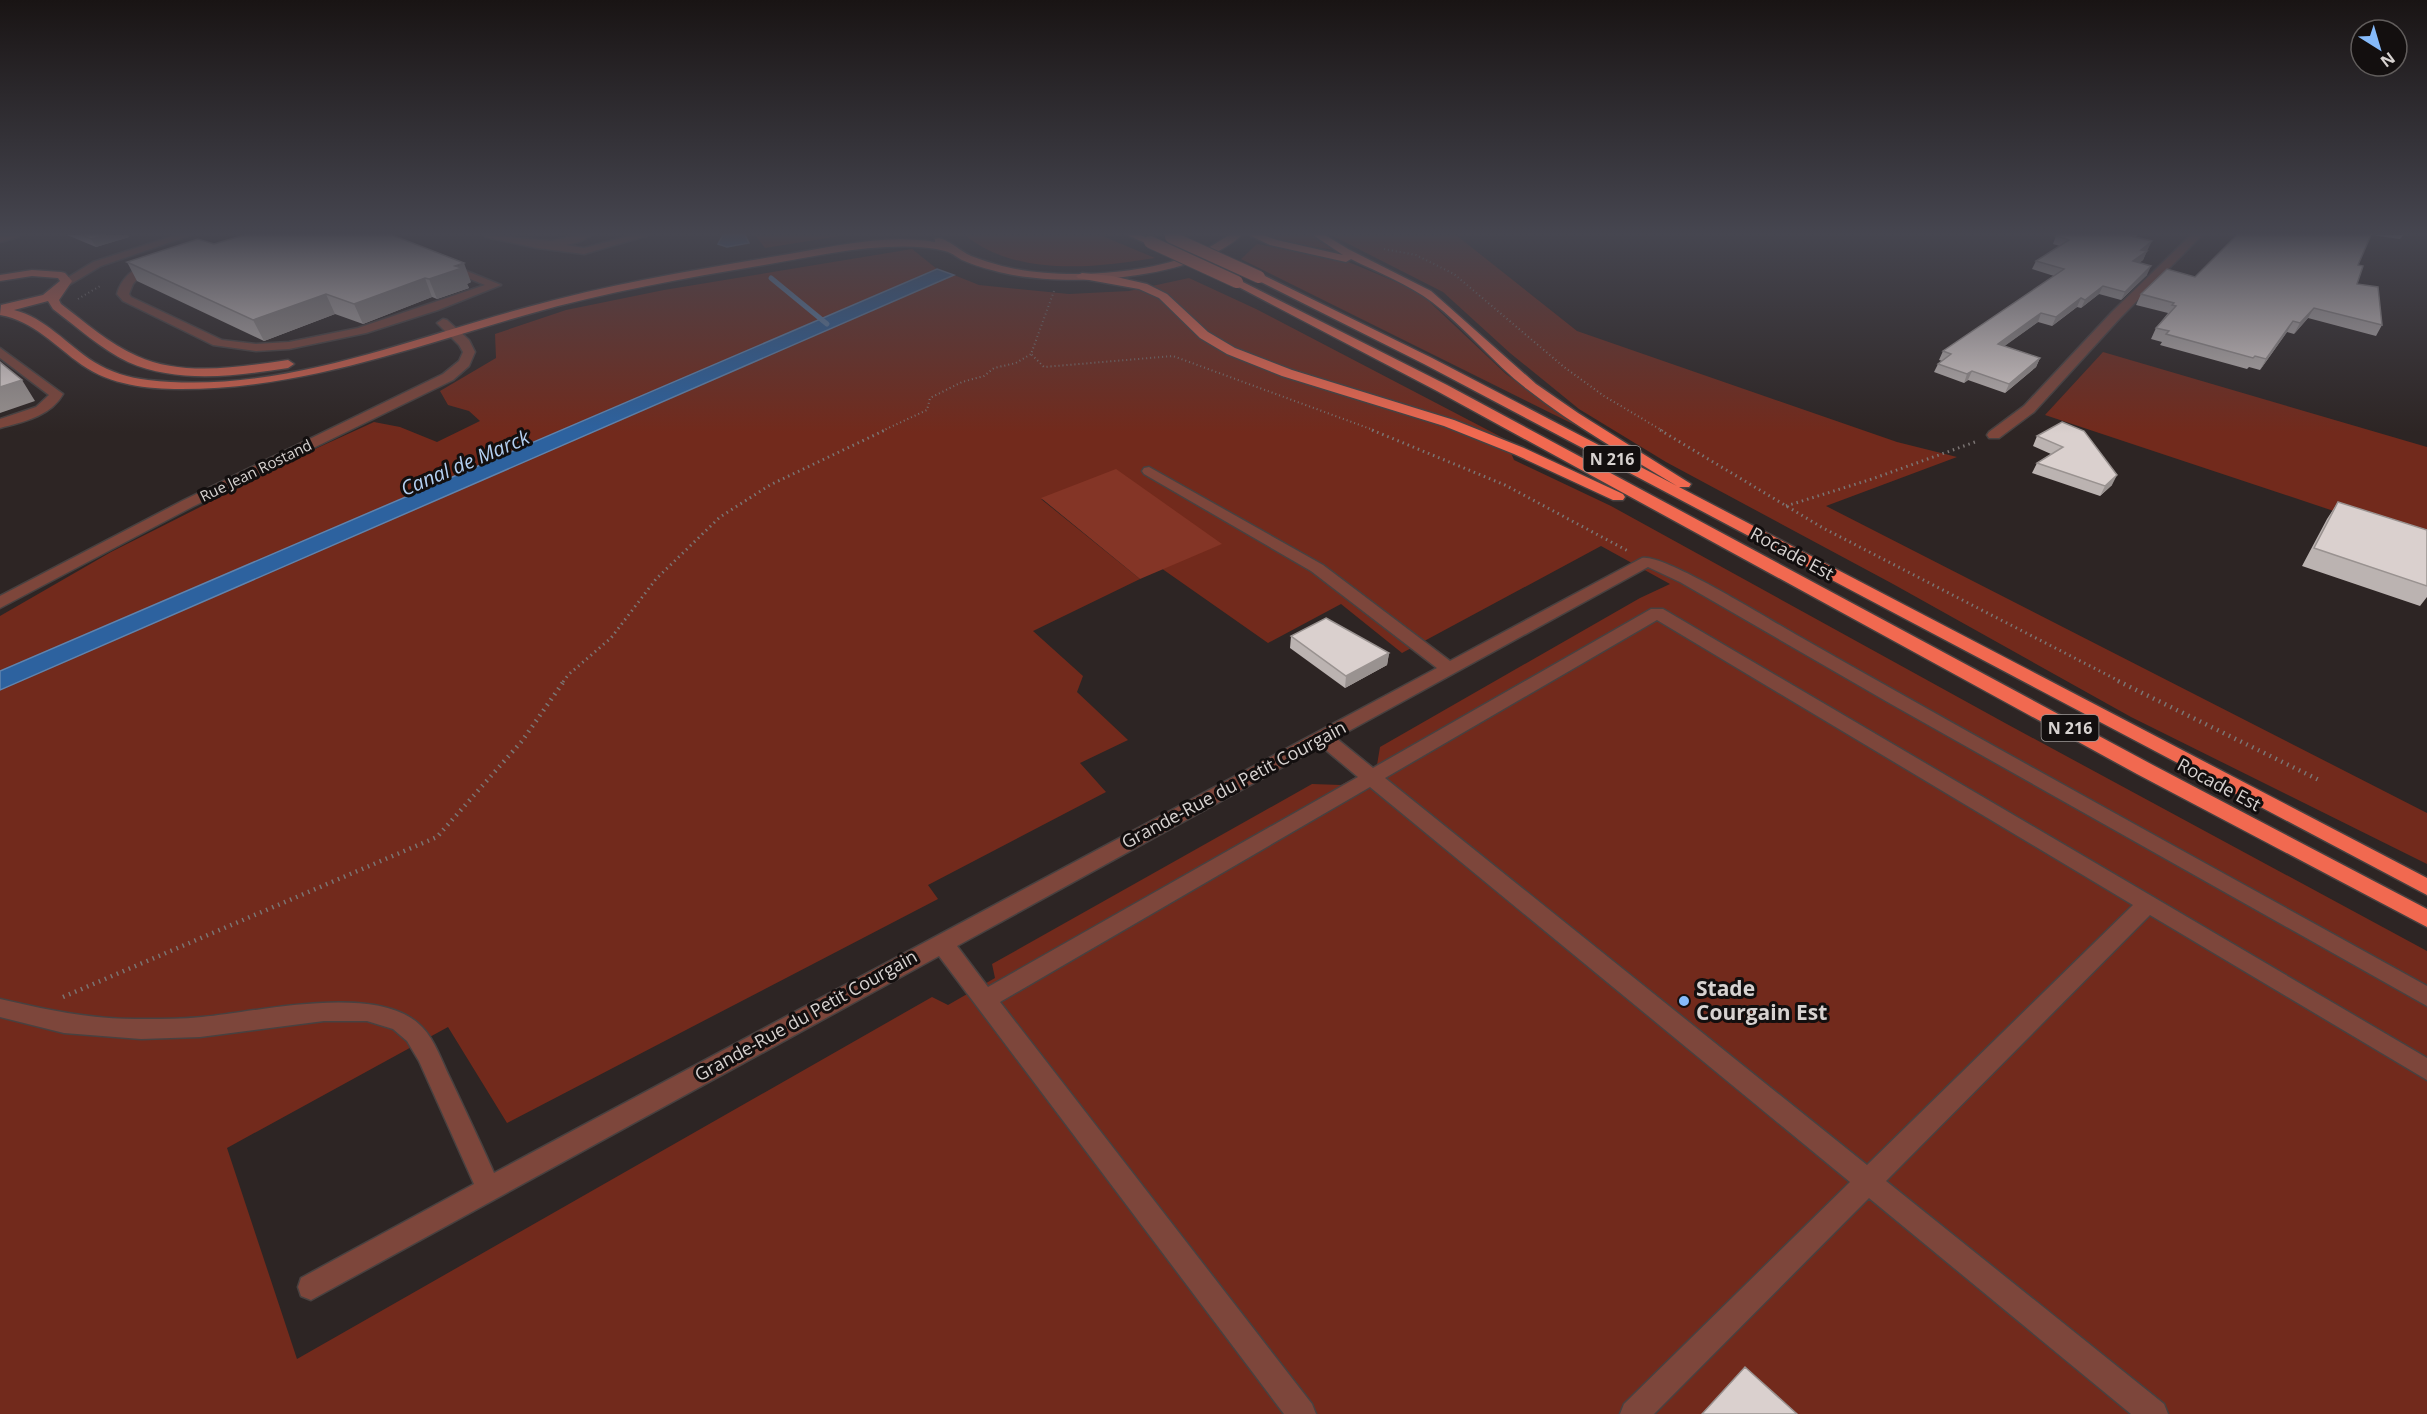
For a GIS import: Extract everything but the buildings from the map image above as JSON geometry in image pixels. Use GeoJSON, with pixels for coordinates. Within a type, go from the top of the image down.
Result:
{"type":"FeatureCollection","features":[{"type":"Feature","properties":{"kind":"highway"},"geometry":{"type":"LineString","coordinates":[[1168,301],[1210,339],[1247,358],[1458,427],[1560,469],[1656,517],[1714,536]]}},
{"type":"Feature","properties":{"kind":"highway","name":"Rocade Est"},"geometry":{"type":"LineString","coordinates":[[1274,301],[1370,350],[2427,919]]}},
{"type":"Feature","properties":{"kind":"highway","name":"Rocade Est"},"geometry":{"type":"LineString","coordinates":[[1308,301],[1411,352],[2427,887]]}},
{"type":"Feature","properties":{"kind":"highway"},"geometry":{"type":"LineString","coordinates":[[1438,301],[1511,370],[1598,433],[1964,645]]}},
{"type":"Feature","properties":{"kind":"main road"},"geometry":{"type":"LineString","coordinates":[[0,310],[34,301]]}},
{"type":"Feature","properties":{"kind":"main road"},"geometry":{"type":"LineString","coordinates":[[54,301],[57,306],[130,358],[157,367],[182,370],[240,369],[299,362],[560,301]]}},
{"type":"Feature","properties":{"kind":"main road"},"geometry":{"type":"LineString","coordinates":[[0,310],[25,316],[104,372],[131,380],[171,384],[239,383],[304,374],[350,363],[525,301]]}},
{"type":"Feature","properties":{"kind":"street"},"geometry":{"type":"LineString","coordinates":[[131,301],[223,345],[244,348],[301,343],[353,332],[453,301]]}},
{"type":"Feature","properties":{"kind":"street"},"geometry":{"type":"LineString","coordinates":[[1994,435],[2029,409],[2130,301]]}},
{"type":"Feature","properties":{"kind":"street","name":"Rue Jean Rostand"},"geometry":{"type":"LineString","coordinates":[[0,603],[187,504],[448,377],[465,363],[469,352],[465,343],[448,327]]}},
{"type":"Feature","properties":{"kind":"street"},"geometry":{"type":"LineString","coordinates":[[0,352],[56,394],[54,400],[44,407],[0,424]]}},
{"type":"Feature","properties":{"kind":"street"},"geometry":{"type":"LineString","coordinates":[[1149,471],[1317,568],[1449,669]]}},
{"type":"Feature","properties":{"kind":"street"},"geometry":{"type":"LineString","coordinates":[[1648,561],[1686,579],[2427,997]]}},
{"type":"Feature","properties":{"kind":"street","name":"Grande-Rue du Petit Courgain"},"geometry":{"type":"LineString","coordinates":[[311,1287],[1648,561]]}},
{"type":"Feature","properties":{"kind":"street"},"geometry":{"type":"LineString","coordinates":[[985,1000],[1657,613],[2427,1070]]}},
{"type":"Feature","properties":{"kind":"street"},"geometry":{"type":"LineString","coordinates":[[1323,738],[2154,1414]]}},
{"type":"Feature","properties":{"kind":"street"},"geometry":{"type":"LineString","coordinates":[[1634,1414],[2148,904]]}},
{"type":"Feature","properties":{"kind":"street"},"geometry":{"type":"LineString","coordinates":[[942,943],[1302,1414]]}},
{"type":"Feature","properties":{"kind":"street"},"geometry":{"type":"LineString","coordinates":[[0,1008],[87,1026],[141,1029],[200,1027],[349,1011],[367,1012],[400,1022],[414,1034],[428,1056],[489,1189]]}},
{"type":"Feature","properties":{"kind":"path"},"geometry":{"type":"LineString","coordinates":[[30,1015],[76,989],[437,837],[522,741],[568,675],[611,638],[656,579],[720,517],[770,485],[927,410],[930,398],[962,382],[984,376],[994,368],[1016,363],[1031,354],[1050,301]]}},
{"type":"Feature","properties":{"kind":"path"},"geometry":{"type":"LineString","coordinates":[[1486,301],[1564,367],[1604,396],[1823,528],[2092,668],[2321,781]]}},
{"type":"Feature","properties":{"kind":"path"},"geometry":{"type":"LineString","coordinates":[[1031,354],[1044,367],[1173,356],[1358,424],[1505,485],[1648,561]]}},
{"type":"Feature","properties":{"kind":"path"},"geometry":{"type":"LineString","coordinates":[[1786,506],[1914,465],[1994,435]]}},
{"type":"Feature","properties":{"kind":"shaded area"},"geometry":{"type":"Polygon","coordinates":[[[610,301],[862,301],[0,671],[0,616],[111,552],[315,449],[374,422],[400,427],[437,442],[480,421],[469,411],[448,405],[440,391],[496,358],[495,334],[566,310],[610,301]]]}},
{"type":"Feature","properties":{"kind":"shaded area"},"geometry":{"type":"Polygon","coordinates":[[[894,301],[1239,301],[1505,439],[1514,460],[1611,506],[2005,723],[2427,951],[2427,1414],[0,1414],[0,690],[894,301]],[[1041,499],[1140,579],[1033,631],[1083,676],[1077,692],[1128,740],[1080,763],[1106,792],[928,885],[938,899],[507,1123],[448,1027],[227,1148],[297,1359],[932,997],[948,1005],[995,978],[992,964],[1312,784],[1341,785],[1377,765],[1380,747],[1640,598],[1670,584],[1601,546],[1402,653],[1341,604],[1268,643],[1161,568],[1221,544],[1041,499]]]}},
{"type":"Feature","properties":{"kind":"shaded area"},"geometry":{"type":"Polygon","coordinates":[[[1325,301],[1429,301],[1506,374],[1581,428],[1325,301]]]}},
{"type":"Feature","properties":{"kind":"shaded area"},"geometry":{"type":"Polygon","coordinates":[[[1453,301],[1539,301],[1577,331],[1897,442],[1957,457],[1826,506],[2427,813],[2427,864],[2131,717],[1893,584],[1666,462],[1579,409],[1510,353],[1453,301]]]}},
{"type":"Feature","properties":{"kind":"shaded area"},"geometry":{"type":"Polygon","coordinates":[[[2103,352],[2427,447],[2427,542],[2045,415],[2103,352]]]}},
{"type":"Feature","properties":{"kind":"shaded area"},"geometry":{"type":"Polygon","coordinates":[[[1116,469],[1222,544],[1140,579],[1041,498],[1116,469]]]}},
{"type":"Feature","properties":{"kind":"water"},"geometry":{"type":"Polygon","coordinates":[[[862,301],[894,301],[0,690],[0,671],[862,301]]]}},
{"type":"Feature","properties":{"kind":"waterway"},"geometry":{"type":"LineString","coordinates":[[799,301],[827,324]]}},
{"type":"Feature","properties":{"kind":"place","name":"Stade Courgain Est"},"geometry":{"type":"Point","coordinates":[1684,1001]}},
{"type":"Feature","properties":{"kind":"water label","name":"Canal de Marck"},"geometry":{"type":"Point","coordinates":[465,463]}}]}
